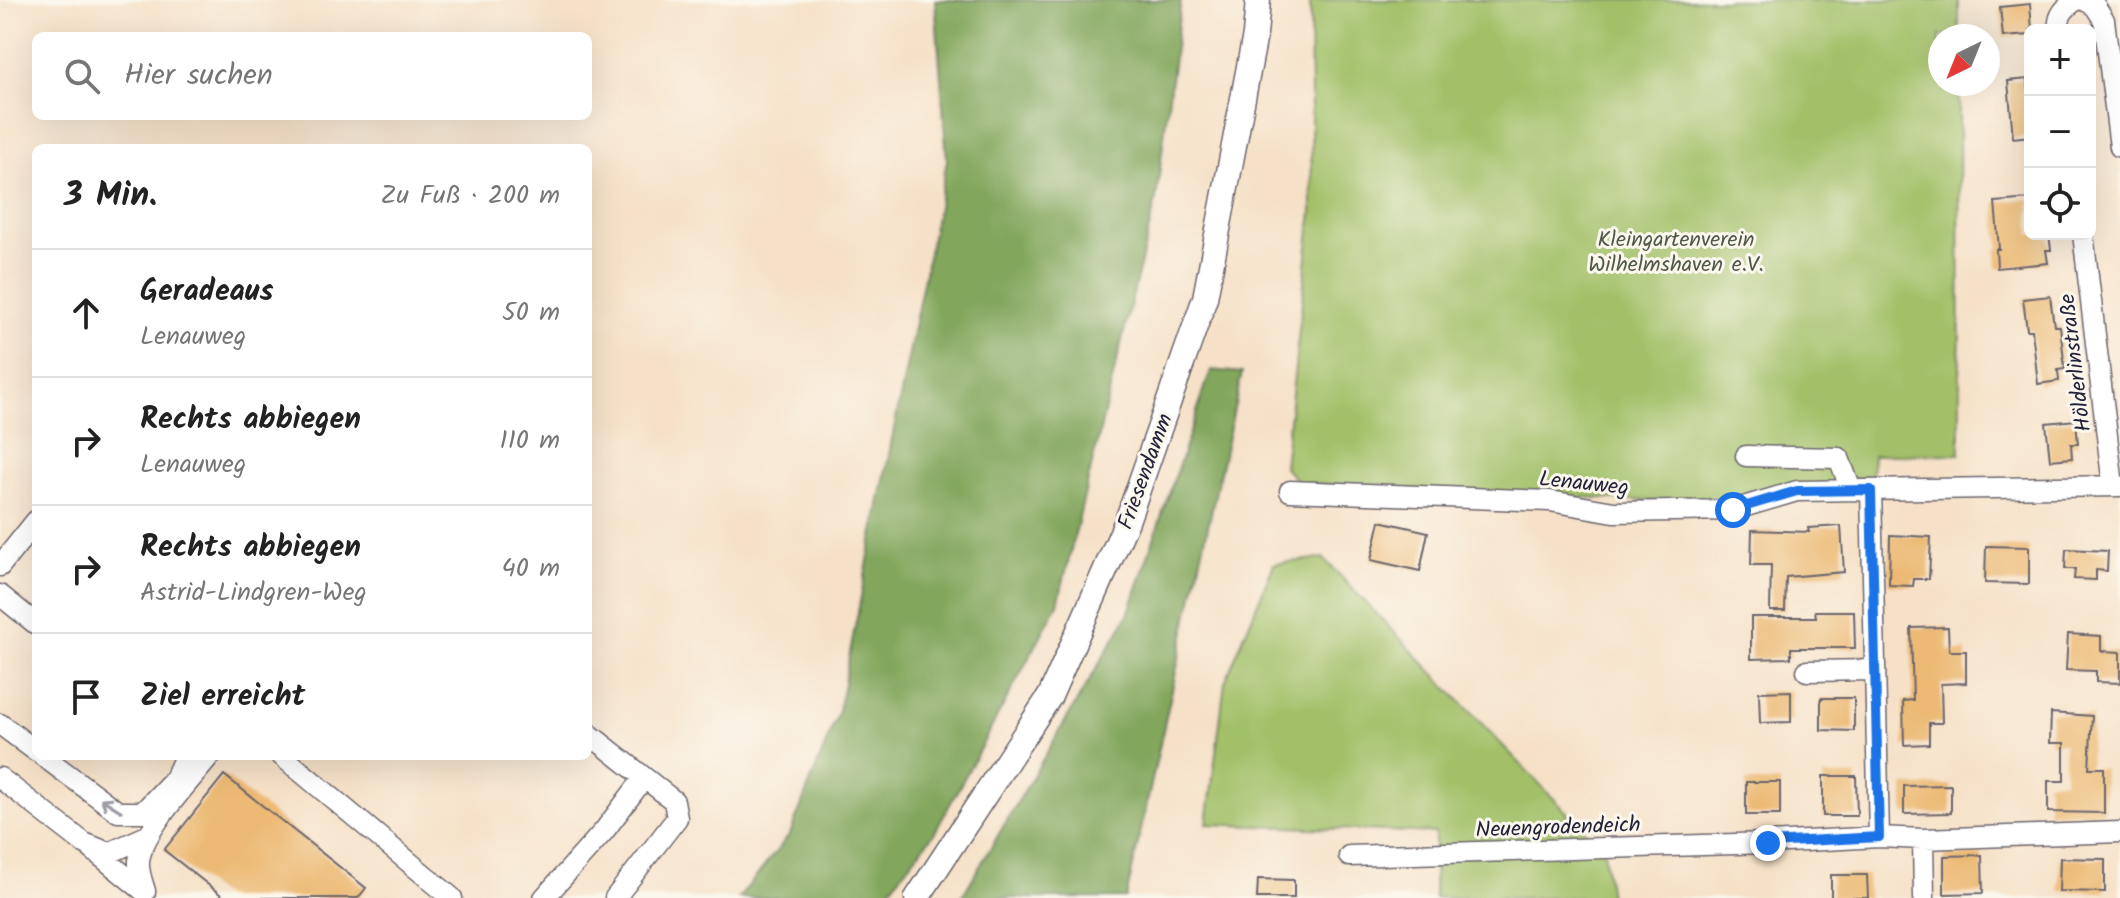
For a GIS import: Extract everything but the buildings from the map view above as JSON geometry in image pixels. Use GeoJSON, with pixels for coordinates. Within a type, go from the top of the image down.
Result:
{"type":"FeatureCollection","features":[{"type":"Feature","properties":{"kind":"main road","name":"Friesendamm"},"geometry":{"type":"LineString","coordinates":[[917,898],[1050,696],[1127,521],[1205,298],[1255,35],[1258,0]]}},
{"type":"Feature","properties":{"kind":"street"},"geometry":{"type":"LineString","coordinates":[[2058,24],[2064,8],[2076,0]]}},
{"type":"Feature","properties":{"kind":"street"},"geometry":{"type":"LineString","coordinates":[[2084,0],[2095,6],[2104,20],[2120,147]]}},
{"type":"Feature","properties":{"kind":"street","name":"Hölderlinstraße"},"geometry":{"type":"LineString","coordinates":[[2084,240],[2116,486]]}},
{"type":"Feature","properties":{"kind":"street"},"geometry":{"type":"LineString","coordinates":[[1746,456],[1839,458],[1861,490],[1875,670],[1879,837]]}},
{"type":"Feature","properties":{"kind":"street","name":"Lenauweg"},"geometry":{"type":"LineString","coordinates":[[1290,491],[1550,501],[1614,512],[1733,510],[1797,491],[2116,486]]}},
{"type":"Feature","properties":{"kind":"street"},"geometry":{"type":"LineString","coordinates":[[0,566],[32,526]]}},
{"type":"Feature","properties":{"kind":"street"},"geometry":{"type":"LineString","coordinates":[[0,595],[32,621]]}},
{"type":"Feature","properties":{"kind":"street"},"geometry":{"type":"LineString","coordinates":[[1807,671],[1875,670]]}},
{"type":"Feature","properties":{"kind":"street"},"geometry":{"type":"LineString","coordinates":[[0,724],[32,748]]}},
{"type":"Feature","properties":{"kind":"street"},"geometry":{"type":"LineString","coordinates":[[592,736],[674,801],[677,818],[615,898]]}},
{"type":"Feature","properties":{"kind":"street"},"geometry":{"type":"LineString","coordinates":[[48,760],[118,812],[143,812],[175,778],[183,760]]}},
{"type":"Feature","properties":{"kind":"street"},"geometry":{"type":"LineString","coordinates":[[148,895],[138,869],[147,836],[207,760]]}},
{"type":"Feature","properties":{"kind":"street"},"geometry":{"type":"LineString","coordinates":[[287,760],[452,898]]}},
{"type":"Feature","properties":{"kind":"street"},"geometry":{"type":"LineString","coordinates":[[0,778],[148,895]]}},
{"type":"Feature","properties":{"kind":"street"},"geometry":{"type":"LineString","coordinates":[[544,898],[604,831],[644,778]]}},
{"type":"Feature","properties":{"kind":"street","name":"Neuengrodendeich"},"geometry":{"type":"LineString","coordinates":[[1349,856],[1879,837],[1923,839],[2120,832]]}},
{"type":"Feature","properties":{"kind":"street"},"geometry":{"type":"LineString","coordinates":[[84,843],[109,853],[147,836]]}},
{"type":"Feature","properties":{"kind":"street"},"geometry":{"type":"LineString","coordinates":[[1923,839],[1924,898]]}},
{"type":"Feature","properties":{"kind":"green space"},"geometry":{"type":"Polygon","coordinates":[[[935,0],[1181,0],[1156,200],[1058,604],[935,832],[883,898],[739,898],[790,834],[838,713],[947,160],[935,0]]]}},
{"type":"Feature","properties":{"kind":"green space","name":"Kleingartenverein Wilhelmshaven e.V."},"geometry":{"type":"Polygon","coordinates":[[[1310,0],[1959,0],[1959,24],[1928,24],[1928,96],[1959,96],[1960,454],[1873,455],[1872,476],[1713,504],[1299,483],[1284,467],[1312,211],[1310,0]]]}},
{"type":"Feature","properties":{"kind":"green space"},"geometry":{"type":"Polygon","coordinates":[[[1211,370],[1242,373],[1126,898],[961,898],[1128,615],[1211,370]]]}},
{"type":"Feature","properties":{"kind":"green space"},"geometry":{"type":"Polygon","coordinates":[[[1323,558],[1604,851],[1610,898],[1434,898],[1435,833],[1207,824],[1225,682],[1274,564],[1323,558]]]}},
{"type":"Feature","properties":{"kind":"route"},"geometry":{"type":"LineString","coordinates":[[1733,510],[1797,491],[1871,490],[1879,837],[1768,843]]}}]}
